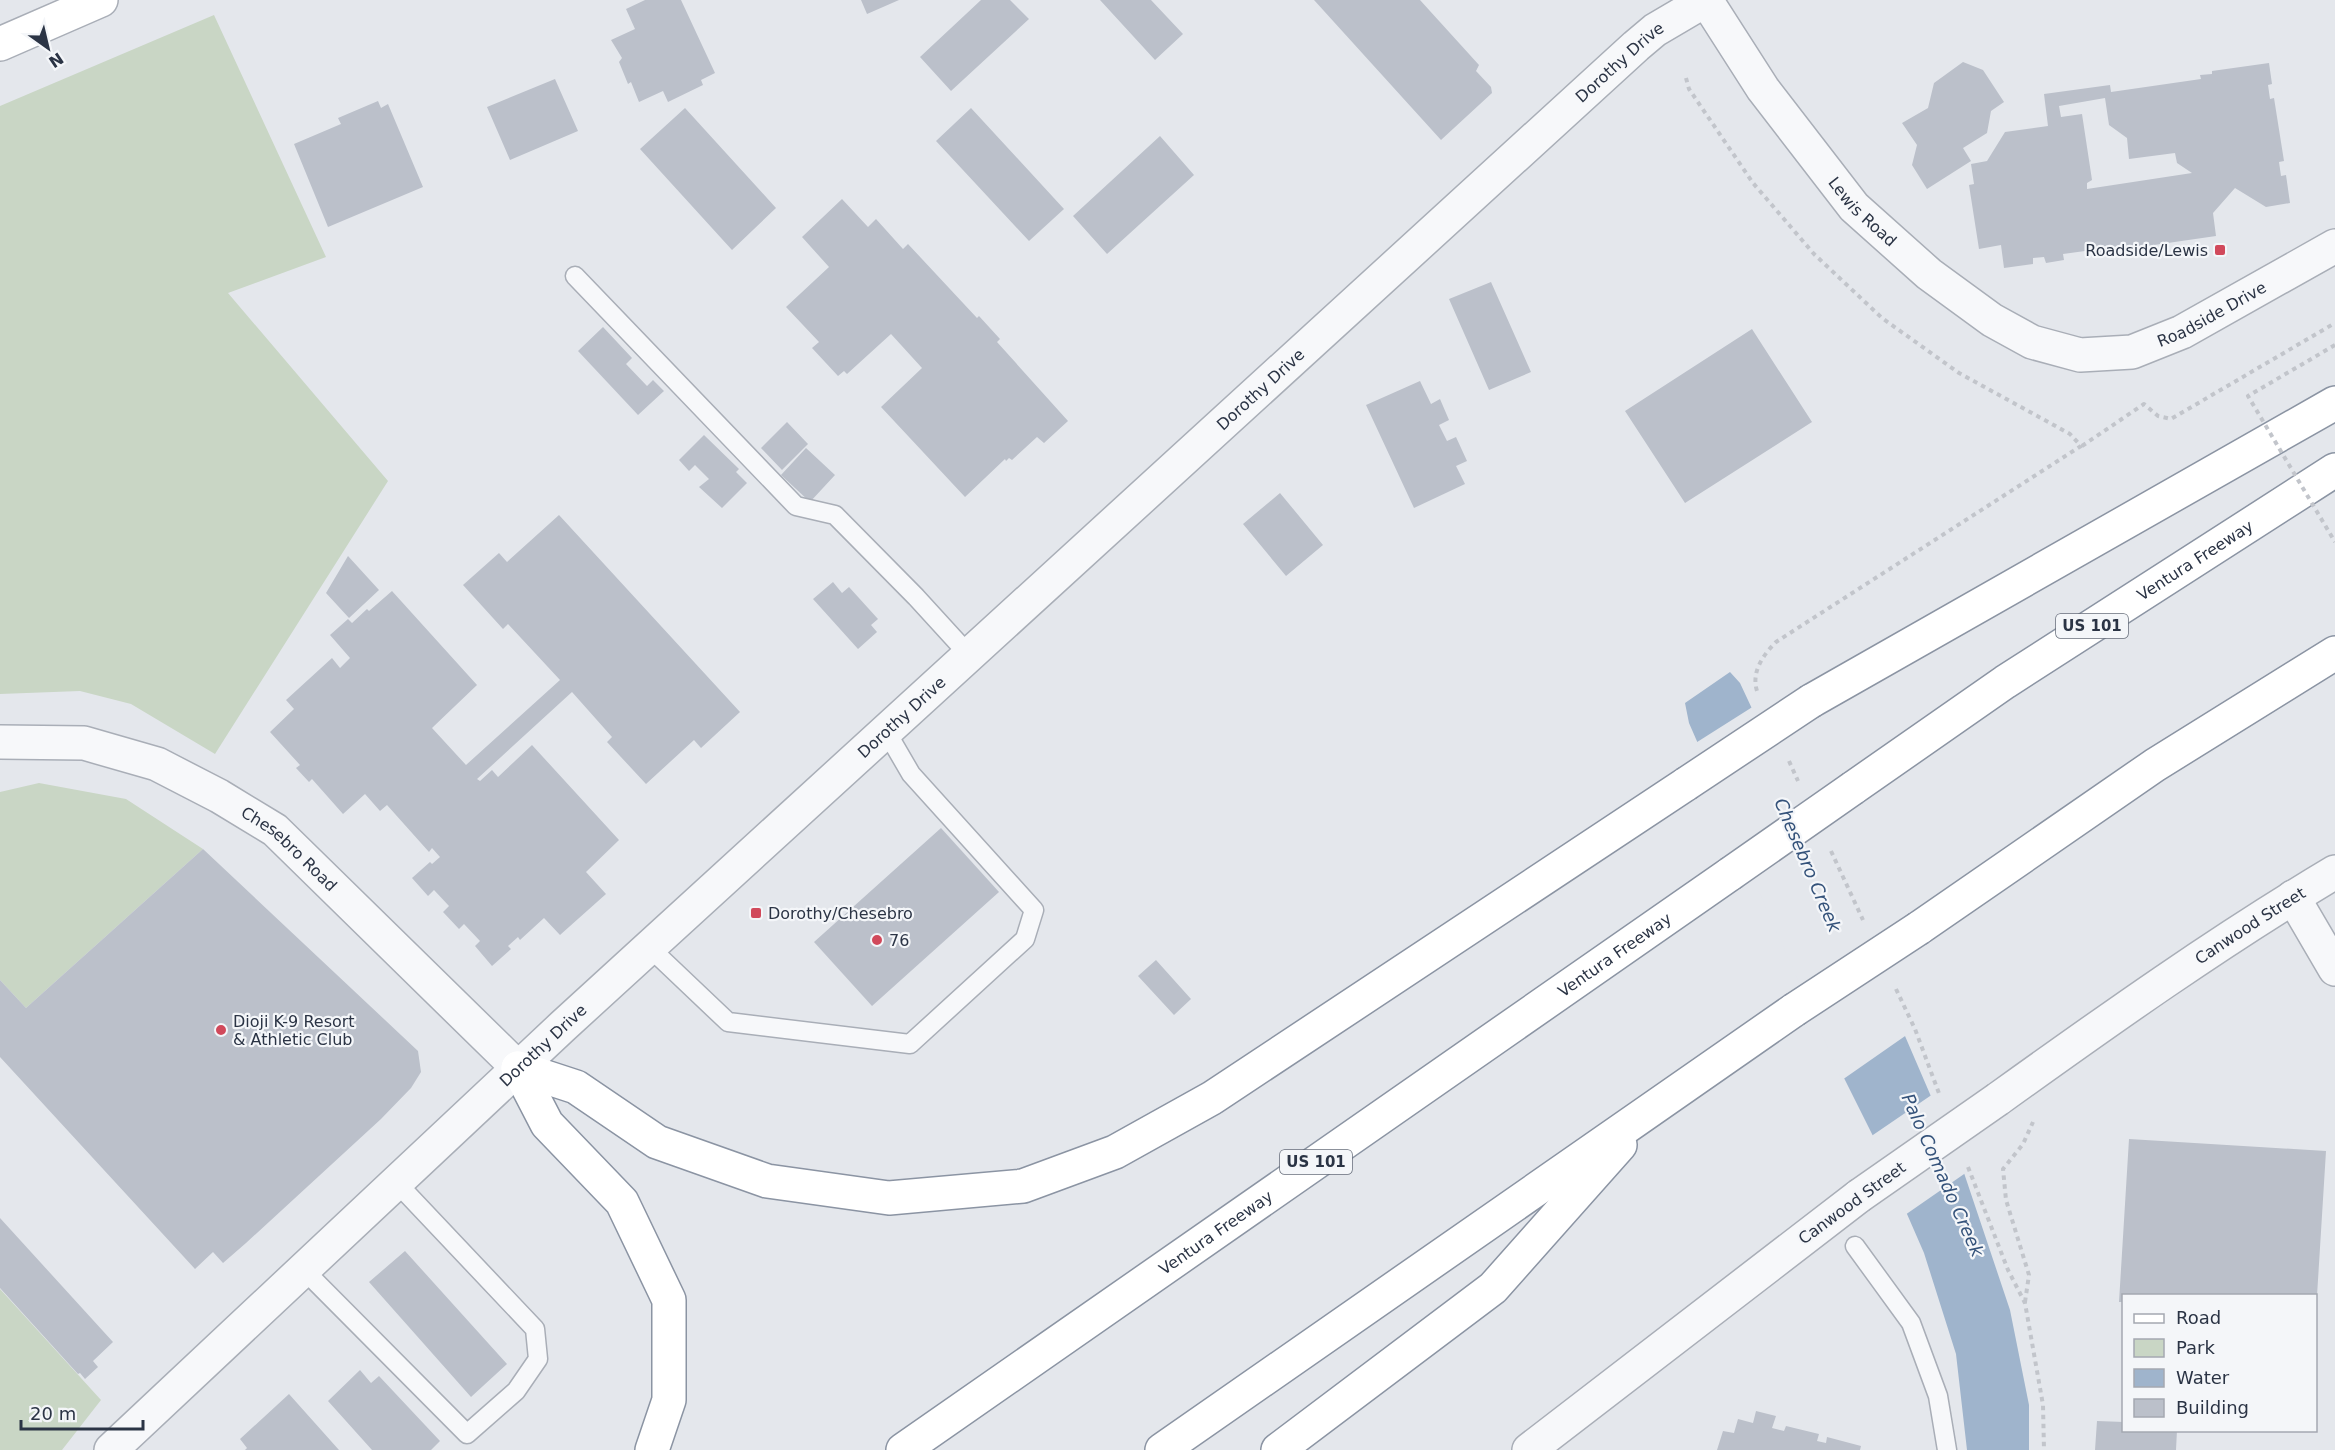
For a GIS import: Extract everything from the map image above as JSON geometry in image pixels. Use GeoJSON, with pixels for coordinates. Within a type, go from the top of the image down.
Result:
{"type":"FeatureCollection","features":[{"type":"Feature","properties":{"kind":"main road"},"geometry":{"type":"LineString","coordinates":[[0,44],[101,0]]}},
{"type":"Feature","properties":{"kind":"main road"},"geometry":{"type":"LineString","coordinates":[[518,1068],[576,1087],[657,1142],[767,1181],[889,1198],[1023,1186],[1114,1152],[1212,1098],[1811,701],[2335,403]]}},
{"type":"Feature","properties":{"kind":"main road","name":"Ventura Freeway"},"geometry":{"type":"LineString","coordinates":[[903,1450],[2005,682],[2335,470]]}},
{"type":"Feature","properties":{"kind":"main road"},"geometry":{"type":"LineString","coordinates":[[1162,1450],[1794,1010],[1919,928],[2155,765],[2335,653]]}},
{"type":"Feature","properties":{"kind":"main road"},"geometry":{"type":"LineString","coordinates":[[518,1068],[547,1124],[622,1202],[669,1300],[669,1400],[652,1450]]}},
{"type":"Feature","properties":{"kind":"main road"},"geometry":{"type":"LineString","coordinates":[[1278,1450],[1494,1288],[1657,1104]]}},
{"type":"Feature","properties":{"kind":"street","name":"Lewis Road"},"geometry":{"type":"LineString","coordinates":[[1706,0],[1763,88],[1854,207],[1929,274],[1992,320],[2032,342],[2080,355]]}},
{"type":"Feature","properties":{"kind":"street","name":"Dorothy Drive"},"geometry":{"type":"LineString","coordinates":[[111,1450],[649,947],[1636,46],[1655,30],[1706,0]]}},
{"type":"Feature","properties":{"kind":"street","name":"Roadside Drive"},"geometry":{"type":"LineString","coordinates":[[2080,355],[2132,352],[2182,332],[2335,246]]}},
{"type":"Feature","properties":{"kind":"street","name":"Chesebro Road"},"geometry":{"type":"LineString","coordinates":[[0,742],[84,743],[157,764],[219,796],[275,830],[518,1068]]}},
{"type":"Feature","properties":{"kind":"street","name":"Canwood Street"},"geometry":{"type":"LineString","coordinates":[[1529,1450],[1859,1196],[2124,1009],[2293,897],[2335,872]]}},
{"type":"Feature","properties":{"kind":"street"},"geometry":{"type":"LineString","coordinates":[[2293,897],[2335,969]]}},
{"type":"Feature","properties":{"kind":"lane"},"geometry":{"type":"LineString","coordinates":[[575,276],[796,506],[835,515],[916,597],[969,655]]}},
{"type":"Feature","properties":{"kind":"lane"},"geometry":{"type":"LineString","coordinates":[[649,947],[729,1022],[910,1044],[1025,939],[1034,910],[911,774],[886,731]]}},
{"type":"Feature","properties":{"kind":"lane"},"geometry":{"type":"LineString","coordinates":[[303,1269],[467,1434],[516,1391],[538,1359],[535,1329],[396,1182]]}},
{"type":"Feature","properties":{"kind":"lane"},"geometry":{"type":"LineString","coordinates":[[1855,1246],[1911,1323],[1938,1396],[1947,1450]]}},
{"type":"Feature","properties":{"kind":"path"},"geometry":{"type":"LineString","coordinates":[[1686,78],[1689,89],[1753,183],[1814,254],[1882,318],[1959,373],[2070,434],[2081,446]]}},
{"type":"Feature","properties":{"kind":"path"},"geometry":{"type":"LineString","coordinates":[[1758,694],[1756,672],[1764,655],[1776,642],[2144,404],[2158,416],[2171,419],[2335,323]]}},
{"type":"Feature","properties":{"kind":"path"},"geometry":{"type":"LineString","coordinates":[[2335,345],[2248,396],[2335,543]]}},
{"type":"Feature","properties":{"kind":"path"},"geometry":{"type":"LineString","coordinates":[[1785,754],[1800,786]]}},
{"type":"Feature","properties":{"kind":"path"},"geometry":{"type":"LineString","coordinates":[[1830,849],[1865,924]]}},
{"type":"Feature","properties":{"kind":"path"},"geometry":{"type":"LineString","coordinates":[[1895,987],[1915,1029]]}},
{"type":"Feature","properties":{"kind":"path"},"geometry":{"type":"LineString","coordinates":[[2025,1303],[2029,1275],[2006,1200],[2002,1169],[2023,1144],[2034,1121]]}},
{"type":"Feature","properties":{"kind":"path"},"geometry":{"type":"LineString","coordinates":[[1970,1170],[2008,1270],[2025,1303],[2043,1405],[2044,1450]]}},
{"type":"Feature","properties":{"kind":"green space"},"geometry":{"type":"Polygon","coordinates":[[[214,15],[326,257],[228,293],[388,481],[215,754],[131,704],[80,691],[0,694],[0,106],[214,15]]]}},
{"type":"Feature","properties":{"kind":"green space"},"geometry":{"type":"Polygon","coordinates":[[[39,783],[126,799],[203,849],[26,1008],[0,980],[0,792],[39,783]]]}},
{"type":"Feature","properties":{"kind":"green space"},"geometry":{"type":"Polygon","coordinates":[[[0,1289],[101,1400],[62,1450],[0,1450],[0,1289]]]}},
{"type":"Feature","properties":{"kind":"water"},"geometry":{"type":"Polygon","coordinates":[[[1730,672],[1740,683],[1905,1036],[1964,1173],[2010,1310],[2029,1405],[2029,1450],[1967,1450],[1956,1354],[1924,1253],[1873,1136],[1844,1078],[1689,723],[1685,703],[1730,672]]]}},
{"type":"Feature","properties":{"kind":"pier"},"geometry":{"type":"Polygon","coordinates":[[[1754,706],[1908,1034],[1842,1080],[1694,744],[1754,706]]]}},
{"type":"Feature","properties":{"kind":"pier"},"geometry":{"type":"Polygon","coordinates":[[[1933,1094],[1967,1172],[1905,1215],[1870,1137],[1933,1094]]]}},
{"type":"Feature","properties":{"kind":"building"},"geometry":{"type":"Polygon","coordinates":[[[645,0],[681,0],[715,73],[701,80],[703,85],[668,102],[663,91],[639,102],[619,62],[622,58],[611,40],[635,29],[626,9],[645,0]]]}},
{"type":"Feature","properties":{"kind":"building"},"geometry":{"type":"Polygon","coordinates":[[[861,0],[899,0],[867,14],[861,0]]]}},
{"type":"Feature","properties":{"kind":"building"},"geometry":{"type":"Polygon","coordinates":[[[981,0],[1010,0],[1029,19],[951,91],[920,57],[981,0]]]}},
{"type":"Feature","properties":{"kind":"building"},"geometry":{"type":"Polygon","coordinates":[[[1100,0],[1151,0],[1183,34],[1155,60],[1100,0]]]}},
{"type":"Feature","properties":{"kind":"building"},"geometry":{"type":"Polygon","coordinates":[[[1314,0],[1420,0],[1479,65],[1476,71],[1491,87],[1492,93],[1441,140],[1314,0]]]}},
{"type":"Feature","properties":{"kind":"building"},"geometry":{"type":"Polygon","coordinates":[[[1963,62],[1983,70],[2004,102],[1991,111],[1987,133],[1963,148],[1971,161],[1927,189],[1912,165],[1917,145],[1902,123],[1928,108],[1934,83],[1963,62]]]}},
{"type":"Feature","properties":{"kind":"building"},"geometry":{"type":"Polygon","coordinates":[[[2269,63],[2272,84],[2268,85],[2270,99],[2274,98],[2284,161],[2279,162],[2281,176],[2286,175],[2290,203],[2266,207],[2235,188],[2213,213],[2216,236],[2085,255],[2085,251],[2063,254],[2064,260],[2046,263],[2044,257],[2033,258],[2033,264],[2004,268],[2001,245],[1979,249],[1969,185],[1974,184],[1971,164],[1987,161],[2005,132],[2048,126],[2044,94],[2110,85],[2111,92],[2201,79],[2200,75],[2212,74],[2212,71],[2269,63]],[[2105,98],[2059,106],[2061,117],[2082,114],[2092,180],[2087,183],[2087,189],[2192,173],[2177,163],[2175,153],[2129,159],[2127,138],[2109,125],[2105,98]]]}},
{"type":"Feature","properties":{"kind":"building"},"geometry":{"type":"Polygon","coordinates":[[[555,79],[578,131],[510,160],[487,107],[555,79]]]}},
{"type":"Feature","properties":{"kind":"building"},"geometry":{"type":"Polygon","coordinates":[[[378,101],[381,108],[388,104],[423,187],[328,227],[294,144],[341,124],[338,118],[378,101]]]}},
{"type":"Feature","properties":{"kind":"building"},"geometry":{"type":"Polygon","coordinates":[[[685,108],[776,208],[732,250],[640,149],[685,108]]]}},
{"type":"Feature","properties":{"kind":"building"},"geometry":{"type":"Polygon","coordinates":[[[971,108],[1064,209],[1029,241],[936,141],[971,108]]]}},
{"type":"Feature","properties":{"kind":"building"},"geometry":{"type":"Polygon","coordinates":[[[1160,136],[1194,175],[1107,254],[1073,216],[1160,136]]]}},
{"type":"Feature","properties":{"kind":"building"},"geometry":{"type":"Polygon","coordinates":[[[842,199],[868,227],[876,219],[903,249],[908,244],[977,318],[979,316],[1000,339],[997,342],[1068,421],[1044,443],[1037,437],[1012,460],[1009,458],[1006,461],[1005,459],[965,497],[881,407],[922,368],[891,334],[847,374],[844,371],[838,376],[812,348],[819,342],[786,307],[829,267],[802,237],[842,199]]]}},
{"type":"Feature","properties":{"kind":"building"},"geometry":{"type":"Polygon","coordinates":[[[1491,282],[1531,372],[1489,390],[1449,299],[1491,282]]]}},
{"type":"Feature","properties":{"kind":"building"},"geometry":{"type":"Polygon","coordinates":[[[603,327],[632,358],[626,364],[647,386],[653,380],[664,391],[638,415],[578,351],[603,327]]]}},
{"type":"Feature","properties":{"kind":"building"},"geometry":{"type":"Polygon","coordinates":[[[1752,329],[1812,422],[1685,503],[1625,411],[1752,329]]]}},
{"type":"Feature","properties":{"kind":"building"},"geometry":{"type":"Polygon","coordinates":[[[1420,381],[1431,404],[1440,399],[1449,420],[1439,425],[1447,441],[1456,437],[1467,461],[1456,466],[1465,484],[1414,508],[1366,405],[1420,381]]]}},
{"type":"Feature","properties":{"kind":"building"},"geometry":{"type":"Polygon","coordinates":[[[787,422],[808,444],[782,470],[761,448],[787,422]]]}},
{"type":"Feature","properties":{"kind":"building"},"geometry":{"type":"Polygon","coordinates":[[[704,435],[739,469],[736,472],[747,483],[722,508],[699,487],[709,479],[695,465],[689,471],[679,460],[704,435]]]}},
{"type":"Feature","properties":{"kind":"building"},"geometry":{"type":"Polygon","coordinates":[[[806,448],[835,475],[810,502],[781,475],[806,448]]]}},
{"type":"Feature","properties":{"kind":"building"},"geometry":{"type":"Polygon","coordinates":[[[1280,493],[1323,545],[1286,576],[1243,524],[1280,493]]]}},
{"type":"Feature","properties":{"kind":"building"},"geometry":{"type":"Polygon","coordinates":[[[559,515],[740,712],[701,748],[694,740],[646,784],[607,742],[612,737],[572,692],[477,779],[480,781],[492,770],[498,777],[532,745],[619,840],[586,872],[606,894],[560,935],[544,918],[520,940],[518,937],[508,946],[511,949],[492,966],[475,946],[480,941],[464,924],[459,929],[443,912],[449,906],[434,890],[428,896],[412,878],[430,862],[432,864],[440,857],[432,848],[429,852],[387,805],[380,811],[365,794],[343,814],[312,779],[309,782],[296,768],[300,765],[270,732],[294,709],[286,700],[332,658],[340,668],[350,658],[330,635],[348,619],[352,623],[367,609],[369,611],[392,591],[477,685],[432,728],[466,765],[560,680],[508,624],[503,629],[463,585],[499,553],[507,562],[559,515]]]}},
{"type":"Feature","properties":{"kind":"building"},"geometry":{"type":"Polygon","coordinates":[[[348,556],[379,590],[349,618],[326,593],[348,556]]]}},
{"type":"Feature","properties":{"kind":"building"},"geometry":{"type":"Polygon","coordinates":[[[833,582],[842,593],[849,587],[878,619],[871,625],[877,632],[858,649],[813,599],[833,582]]]}},
{"type":"Feature","properties":{"kind":"building"},"geometry":{"type":"Polygon","coordinates":[[[941,828],[999,892],[872,1006],[814,942],[941,828]]]}},
{"type":"Feature","properties":{"kind":"building","name":"Dioji K-9 Resort & Athletic Club"},"geometry":{"type":"Polygon","coordinates":[[[203,849],[418,1051],[421,1072],[411,1088],[381,1119],[246,1243],[223,1263],[213,1252],[195,1269],[0,1057],[0,980],[26,1008],[203,849]]]}},
{"type":"Feature","properties":{"kind":"building"},"geometry":{"type":"Polygon","coordinates":[[[1156,960],[1191,999],[1174,1015],[1138,976],[1156,960]]]}},
{"type":"Feature","properties":{"kind":"building"},"geometry":{"type":"Polygon","coordinates":[[[2129,1139],[2326,1151],[2317,1296],[2317,1294],[2122,1294],[2122,1302],[2119,1302],[2129,1139]]]}},
{"type":"Feature","properties":{"kind":"building"},"geometry":{"type":"Polygon","coordinates":[[[0,1218],[113,1342],[93,1361],[98,1367],[85,1379],[0,1288],[0,1218]]]}},
{"type":"Feature","properties":{"kind":"building"},"geometry":{"type":"Polygon","coordinates":[[[405,1251],[507,1364],[471,1397],[369,1282],[405,1251]]]}},
{"type":"Feature","properties":{"kind":"building"},"geometry":{"type":"Polygon","coordinates":[[[360,1370],[371,1383],[379,1376],[440,1441],[431,1450],[372,1450],[328,1401],[360,1370]]]}},
{"type":"Feature","properties":{"kind":"building"},"geometry":{"type":"Polygon","coordinates":[[[289,1394],[339,1450],[245,1450],[247,1448],[240,1439],[289,1394]]]}},
{"type":"Feature","properties":{"kind":"building"},"geometry":{"type":"Polygon","coordinates":[[[1756,1411],[1776,1416],[1772,1428],[1784,1431],[1786,1426],[1819,1434],[1817,1441],[1826,1443],[1827,1437],[1861,1446],[1860,1450],[1717,1450],[1723,1431],[1734,1433],[1738,1419],[1753,1423],[1756,1411]]]}},
{"type":"Feature","properties":{"kind":"building"},"geometry":{"type":"Polygon","coordinates":[[[2097,1421],[2122,1422],[2122,1432],[2177,1432],[2176,1450],[2095,1450],[2097,1421]]]}},
{"type":"Feature","properties":{"kind":"place","name":"Roadside/Lewis"},"geometry":{"type":"Point","coordinates":[2220,250]}},
{"type":"Feature","properties":{"kind":"place","name":"Dorothy/Chesebro"},"geometry":{"type":"Point","coordinates":[756,913]}},
{"type":"Feature","properties":{"kind":"place","name":"76"},"geometry":{"type":"Point","coordinates":[877,940]}},
{"type":"Feature","properties":{"kind":"place","name":"Dioji K-9 Resort & Athletic Club"},"geometry":{"type":"Point","coordinates":[221,1030]}},
{"type":"Feature","properties":{"kind":"water label","name":"Chesebro Creek"},"geometry":{"type":"Point","coordinates":[1808,865]}},
{"type":"Feature","properties":{"kind":"water label","name":"Palo Comado Creek"},"geometry":{"type":"Point","coordinates":[1943,1175]}}]}
